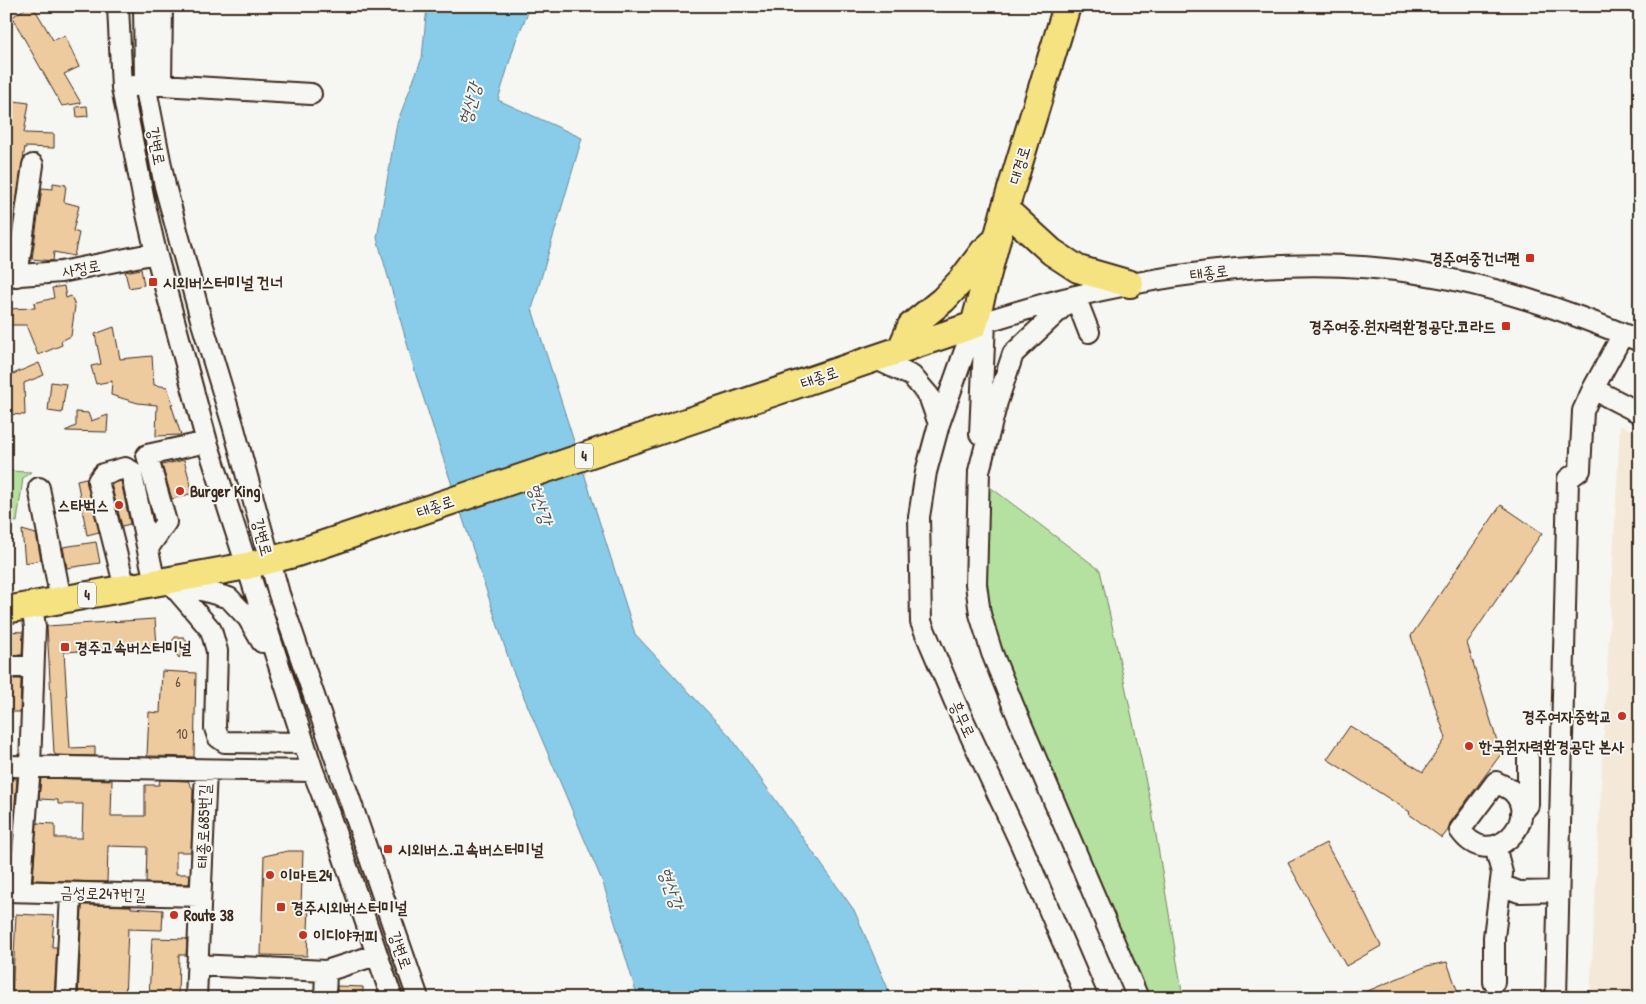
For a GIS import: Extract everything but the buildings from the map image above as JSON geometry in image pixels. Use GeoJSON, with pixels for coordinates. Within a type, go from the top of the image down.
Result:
{"type":"FeatureCollection","features":[{"type":"Feature","properties":{"kind":"main road","name":"대경로"},"geometry":{"type":"LineString","coordinates":[[978,320],[1005,209],[1067,6]]}},
{"type":"Feature","properties":{"kind":"main road"},"geometry":{"type":"LineString","coordinates":[[1005,209],[1052,252],[1078,269],[1130,284]]}},
{"type":"Feature","properties":{"kind":"main road"},"geometry":{"type":"LineString","coordinates":[[901,349],[911,326],[943,300],[961,281],[983,252],[997,239]]}},
{"type":"Feature","properties":{"kind":"main road","name":"태종로"},"geometry":{"type":"LineString","coordinates":[[6,610],[162,582],[270,560],[901,349],[978,320]]}},
{"type":"Feature","properties":{"kind":"street","name":"강변로"},"geometry":{"type":"LineString","coordinates":[[118,6],[122,88],[144,202],[207,442],[270,560],[280,671],[392,998]]}},
{"type":"Feature","properties":{"kind":"street","name":"강변로"},"geometry":{"type":"LineString","coordinates":[[144,6],[164,186],[279,594],[418,998]]}},
{"type":"Feature","properties":{"kind":"street"},"geometry":{"type":"LineString","coordinates":[[153,85],[162,6]]}},
{"type":"Feature","properties":{"kind":"street"},"geometry":{"type":"LineString","coordinates":[[122,88],[153,85],[311,94]]}},
{"type":"Feature","properties":{"kind":"street"},"geometry":{"type":"LineString","coordinates":[[11,276],[33,165]]}},
{"type":"Feature","properties":{"kind":"street","name":"사정로"},"geometry":{"type":"LineString","coordinates":[[11,276],[61,272],[156,253]]}},
{"type":"Feature","properties":{"kind":"street","name":"태종로"},"geometry":{"type":"LineString","coordinates":[[978,320],[1130,284],[1201,272],[1255,267],[1332,266],[1417,273],[1464,282],[1512,294],[1581,317],[1631,338]]}},
{"type":"Feature","properties":{"kind":"street"},"geometry":{"type":"LineString","coordinates":[[979,471],[1012,354],[1075,296],[1089,332]]}},
{"type":"Feature","properties":{"kind":"street"},"geometry":{"type":"LineString","coordinates":[[978,320],[979,471],[976,584],[980,614],[992,653],[1012,705],[1138,998]]}},
{"type":"Feature","properties":{"kind":"street","name":"흥무로"},"geometry":{"type":"LineString","coordinates":[[978,320],[939,424],[926,472],[919,517],[921,622],[954,702],[1020,842],[1088,998]]}},
{"type":"Feature","properties":{"kind":"street"},"geometry":{"type":"LineString","coordinates":[[1556,998],[1568,479],[1580,470],[1583,411],[1592,389],[1631,338]]}},
{"type":"Feature","properties":{"kind":"street"},"geometry":{"type":"LineString","coordinates":[[874,358],[912,376],[929,396],[939,424]]}},
{"type":"Feature","properties":{"kind":"street"},"geometry":{"type":"LineString","coordinates":[[1592,389],[1640,413]]}},
{"type":"Feature","properties":{"kind":"street"},"geometry":{"type":"LineString","coordinates":[[148,548],[166,522],[147,455],[207,442]]}},
{"type":"Feature","properties":{"kind":"street"},"geometry":{"type":"LineString","coordinates":[[125,588],[98,481],[103,474],[126,468],[131,471],[148,548],[162,582],[211,630],[217,651],[215,728],[218,737],[224,742],[304,743]]}},
{"type":"Feature","properties":{"kind":"street"},"geometry":{"type":"LineString","coordinates":[[39,488],[61,600]]}},
{"type":"Feature","properties":{"kind":"street"},"geometry":{"type":"LineString","coordinates":[[162,582],[229,598],[248,618],[265,647],[272,665],[280,671]]}},
{"type":"Feature","properties":{"kind":"street"},"geometry":{"type":"LineString","coordinates":[[13,891],[30,766],[35,627],[32,605]]}},
{"type":"Feature","properties":{"kind":"street"},"geometry":{"type":"LineString","coordinates":[[6,667],[33,668]]}},
{"type":"Feature","properties":{"kind":"street"},"geometry":{"type":"LineString","coordinates":[[1521,813],[1528,805],[1528,758]]}},
{"type":"Feature","properties":{"kind":"street"},"geometry":{"type":"LineString","coordinates":[[6,766],[30,766]]}},
{"type":"Feature","properties":{"kind":"street","name":"태종로685번길"},"geometry":{"type":"LineString","coordinates":[[30,766],[206,770],[196,998]]}},
{"type":"Feature","properties":{"kind":"street"},"geometry":{"type":"LineString","coordinates":[[206,770],[313,771]]}},
{"type":"Feature","properties":{"kind":"street"},"geometry":{"type":"LineString","coordinates":[[1496,782],[1514,792],[1519,802],[1521,813],[1519,824],[1514,834],[1506,842],[1495,846],[1474,844],[1465,838],[1460,830],[1496,782]]}},
{"type":"Feature","properties":{"kind":"street"},"geometry":{"type":"LineString","coordinates":[[1494,982],[1494,937],[1502,873],[1495,846]]}},
{"type":"Feature","properties":{"kind":"street"},"geometry":{"type":"LineString","coordinates":[[1500,885],[1519,892],[1558,891]]}},
{"type":"Feature","properties":{"kind":"street","name":"금성로247번길"},"geometry":{"type":"LineString","coordinates":[[13,891],[200,896]]}},
{"type":"Feature","properties":{"kind":"street"},"geometry":{"type":"LineString","coordinates":[[66,998],[71,893]]}},
{"type":"Feature","properties":{"kind":"street","name":"강변로"},"geometry":{"type":"LineString","coordinates":[[197,965],[326,971],[376,955]]}},
{"type":"Feature","properties":{"kind":"street"},"geometry":{"type":"LineString","coordinates":[[325,998],[326,971]]}},
{"type":"Feature","properties":{"kind":"shaded area","name":"경주여자중학교"},"geometry":{"type":"Polygon","coordinates":[[[1620,425],[1640,434],[1640,998],[1590,998],[1620,425]]]}},
{"type":"Feature","properties":{"kind":"green space"},"geometry":{"type":"Polygon","coordinates":[[[6,471],[31,472],[23,478],[17,522],[6,520],[6,471]]]}},
{"type":"Feature","properties":{"kind":"green space"},"geometry":{"type":"Polygon","coordinates":[[[986,484],[1100,570],[1151,805],[1183,998],[1148,998],[1024,708],[986,612],[986,484]]]}},
{"type":"Feature","properties":{"kind":"water","name":"형산강"},"geometry":{"type":"Polygon","coordinates":[[[427,6],[531,6],[516,40],[498,100],[582,138],[532,309],[635,634],[730,736],[854,910],[892,998],[638,998],[603,883],[512,669],[416,375],[377,238],[397,123],[422,58],[427,6]]]}},
{"type":"Feature","properties":{"kind":"place","name":"경주여중건너편"},"geometry":{"type":"Point","coordinates":[1530,258]}},
{"type":"Feature","properties":{"kind":"place","name":"시외버스터미널 건너"},"geometry":{"type":"Point","coordinates":[153,282]}},
{"type":"Feature","properties":{"kind":"place","name":"경주여중.원자력환경공단.코라드"},"geometry":{"type":"Point","coordinates":[1506,326]}},
{"type":"Feature","properties":{"kind":"place","name":"Burger King"},"geometry":{"type":"Point","coordinates":[180,491]}},
{"type":"Feature","properties":{"kind":"place","name":"스타벅스"},"geometry":{"type":"Point","coordinates":[119,505]}},
{"type":"Feature","properties":{"kind":"place","name":"경주고속버스터미널"},"geometry":{"type":"Point","coordinates":[65,647]}},
{"type":"Feature","properties":{"kind":"place","name":"경주여자중학교"},"geometry":{"type":"Point","coordinates":[1622,716]}},
{"type":"Feature","properties":{"kind":"place","name":"한국원자력환경공단 본사"},"geometry":{"type":"Point","coordinates":[1469,746]}},
{"type":"Feature","properties":{"kind":"place","name":"시외버스.고속버스터미널"},"geometry":{"type":"Point","coordinates":[388,849]}},
{"type":"Feature","properties":{"kind":"place","name":"이마트24"},"geometry":{"type":"Point","coordinates":[270,875]}},
{"type":"Feature","properties":{"kind":"place","name":"경주시외버스터미널"},"geometry":{"type":"Point","coordinates":[281,907]}},
{"type":"Feature","properties":{"kind":"place","name":"Route 38"},"geometry":{"type":"Point","coordinates":[174,915]}},
{"type":"Feature","properties":{"kind":"place","name":"이디야커피"},"geometry":{"type":"Point","coordinates":[303,935]}}]}
